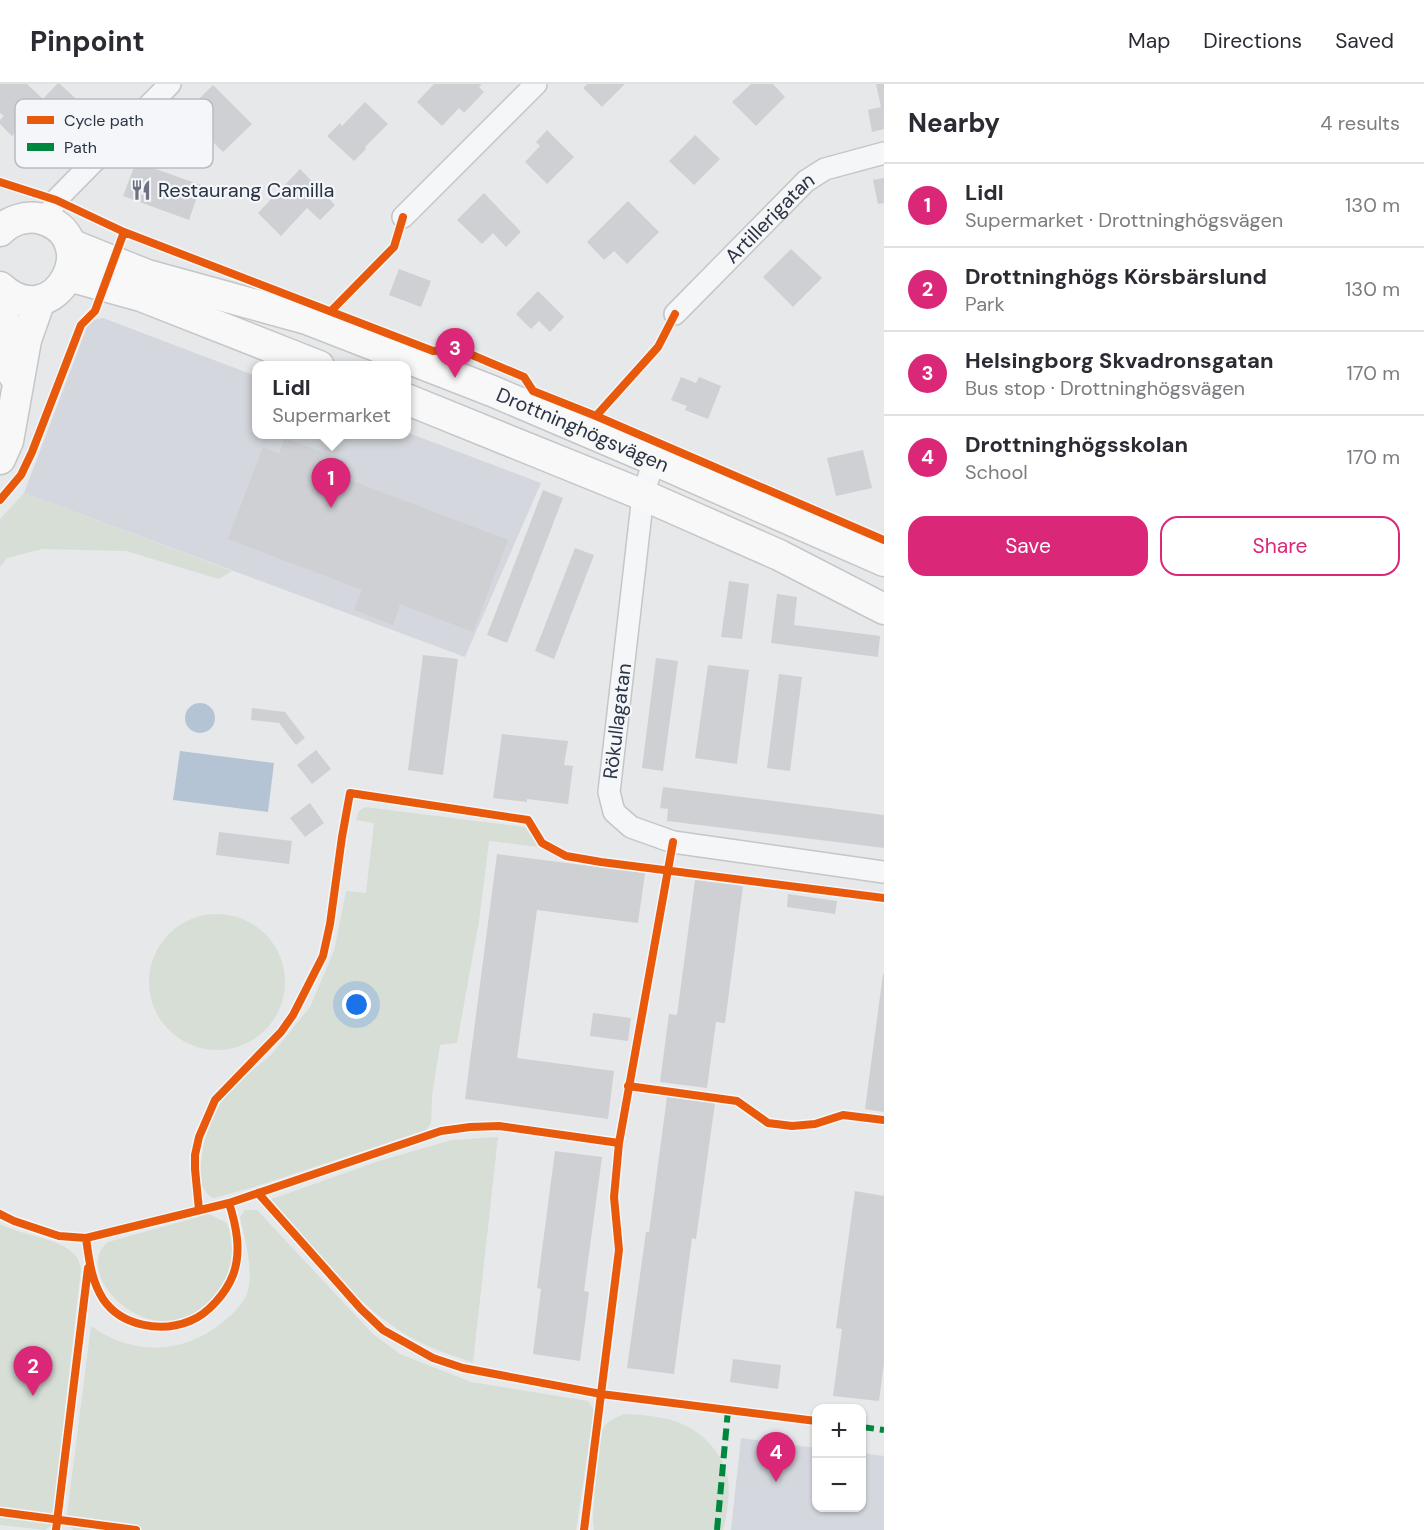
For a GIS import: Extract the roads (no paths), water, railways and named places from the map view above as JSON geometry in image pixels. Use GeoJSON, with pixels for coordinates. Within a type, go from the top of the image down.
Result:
{"type":"FeatureCollection","features":[{"type":"Feature","properties":{"kind":"street"},"geometry":{"type":"LineString","coordinates":[[155,99],[170,84]]}},
{"type":"Feature","properties":{"kind":"street"},"geometry":{"type":"LineString","coordinates":[[403,217],[536,84]]}},
{"type":"Feature","properties":{"kind":"street","name":"Artillerigatan"},"geometry":{"type":"LineString","coordinates":[[675,314],[806,181],[833,166],[884,153]]}},
{"type":"Feature","properties":{"kind":"street"},"geometry":{"type":"LineString","coordinates":[[47,221],[56,200],[87,168]]}},
{"type":"Feature","properties":{"kind":"street"},"geometry":{"type":"LineString","coordinates":[[0,288],[18,298],[40,300],[54,294],[69,276],[72,265],[70,244],[61,230],[47,221],[29,218],[4,224]]}},
{"type":"Feature","properties":{"kind":"street","name":"Drottninghögsvägen"},"geometry":{"type":"LineString","coordinates":[[70,244],[147,275],[307,319],[492,391],[884,561]]}},
{"type":"Feature","properties":{"kind":"street"},"geometry":{"type":"LineString","coordinates":[[69,276],[141,296],[306,361]]}},
{"type":"Feature","properties":{"kind":"street"},"geometry":{"type":"LineString","coordinates":[[0,288],[16,394]]}},
{"type":"Feature","properties":{"kind":"street"},"geometry":{"type":"LineString","coordinates":[[0,459],[8,441],[26,340],[40,300]]}},
{"type":"Feature","properties":{"kind":"street","name":"Drottninghögsvägen"},"geometry":{"type":"LineString","coordinates":[[411,401],[643,495],[779,555],[884,609]]}},
{"type":"Feature","properties":{"kind":"street","name":"Rökullagatan"},"geometry":{"type":"LineString","coordinates":[[654,460],[643,495],[609,792],[614,812],[632,827],[673,842],[884,872]]}},
{"type":"Feature","properties":{"kind":"water"},"geometry":{"type":"Polygon","coordinates":[[[200,703],[211,707],[215,718],[211,729],[200,733],[189,729],[185,718],[189,707],[200,703]]]}},
{"type":"Feature","properties":{"kind":"water"},"geometry":{"type":"Polygon","coordinates":[[[180,751],[274,763],[268,812],[173,800],[180,751]]]}},
{"type":"Feature","properties":{"kind":"place","name":"Restaurang Camilla"},"geometry":{"type":"Point","coordinates":[141,190]}},
{"type":"Feature","properties":{"kind":"place","name":"Helsingborg Skvadronsgatan"},"geometry":{"type":"Point","coordinates":[455,378]}},
{"type":"Feature","properties":{"kind":"place","name":"Lidl"},"geometry":{"type":"Point","coordinates":[331,508]}},
{"type":"Feature","properties":{"kind":"place","name":"Drottninghögs Körsbärslund"},"geometry":{"type":"Point","coordinates":[33,1396]}},
{"type":"Feature","properties":{"kind":"place","name":"Drottninghögsskolan"},"geometry":{"type":"Point","coordinates":[776,1482]}}]}
